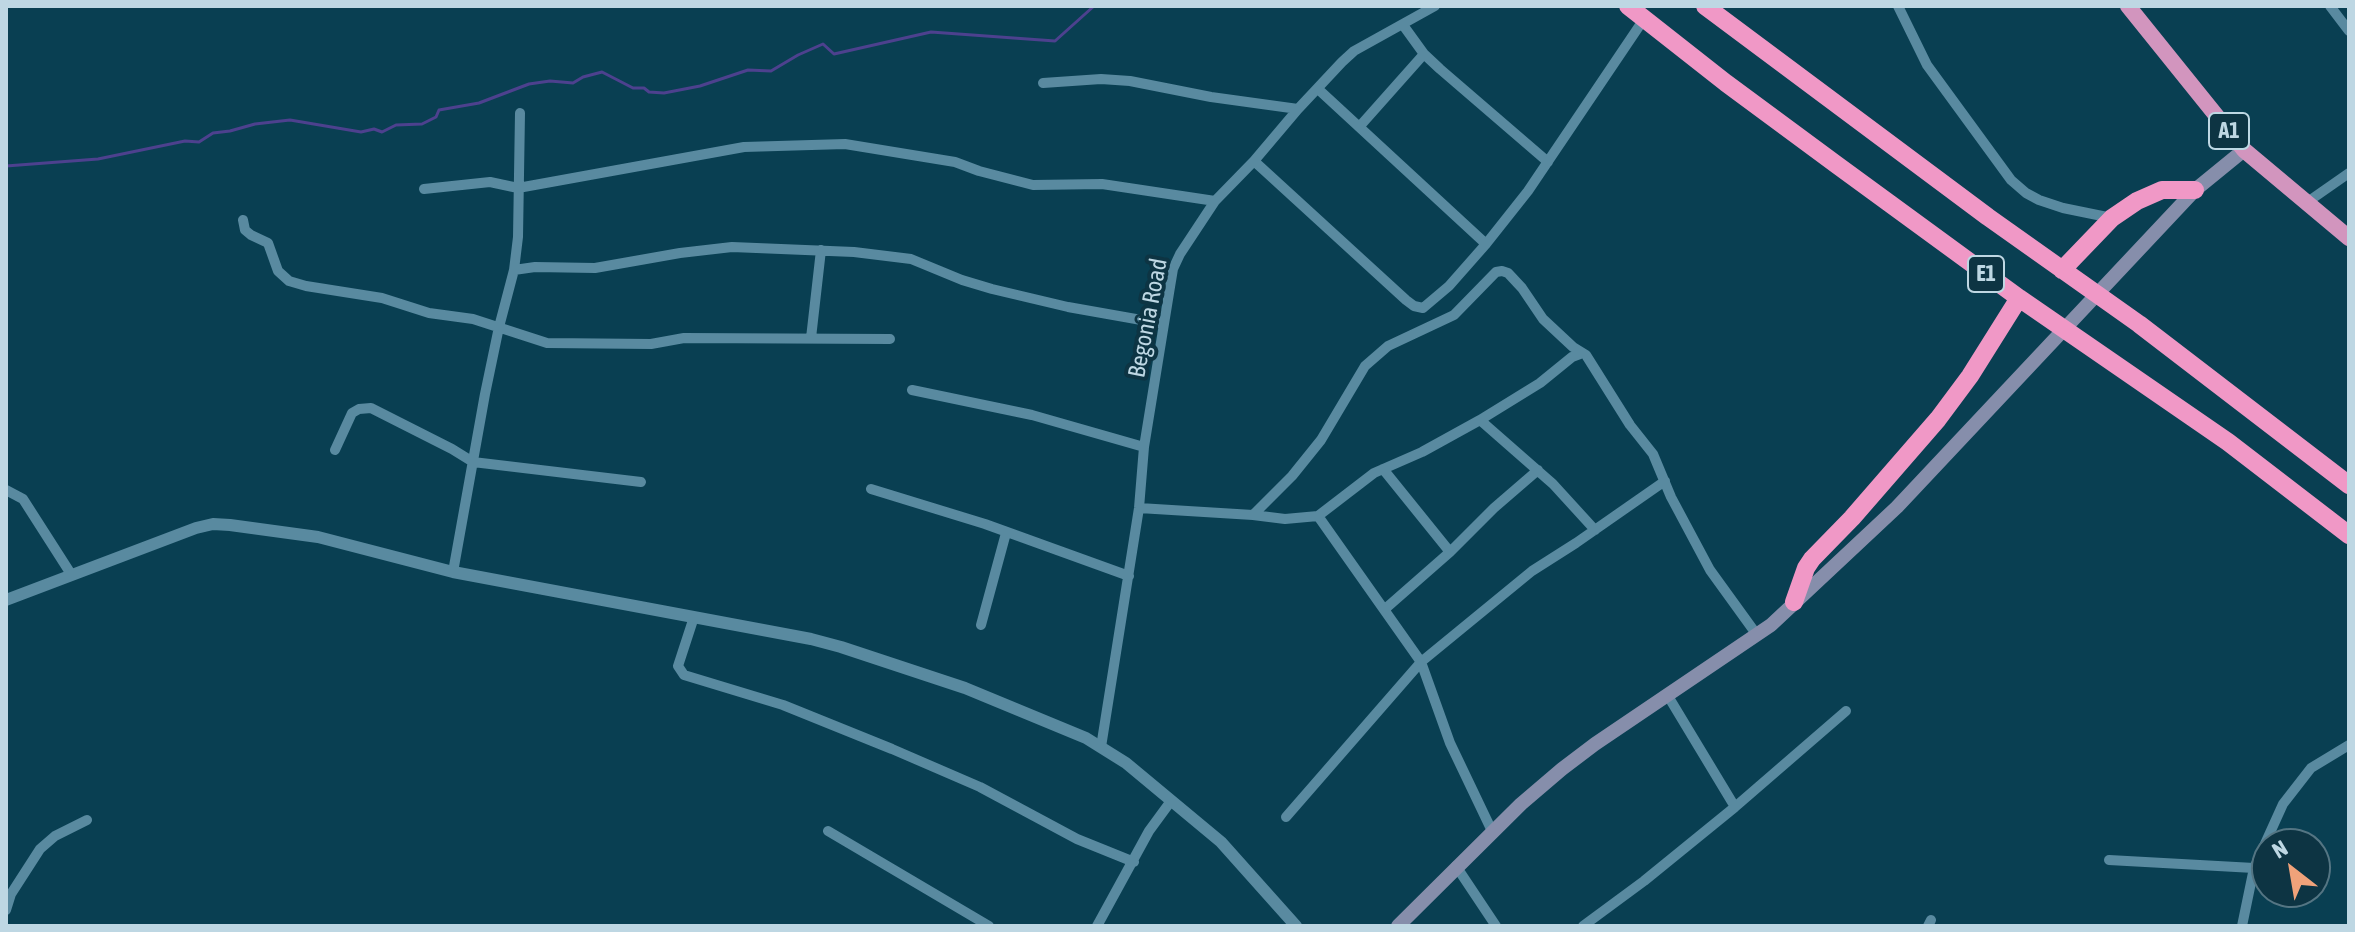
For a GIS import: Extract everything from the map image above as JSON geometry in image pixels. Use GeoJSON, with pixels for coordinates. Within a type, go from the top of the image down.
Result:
{"type":"FeatureCollection","features":[{"type":"Feature","properties":{"kind":"highway","name":"E1"},"geometry":{"type":"LineString","coordinates":[[1628,6],[1751,101],[2019,298],[2228,442],[2349,535]]}},
{"type":"Feature","properties":{"kind":"highway","name":"E1"},"geometry":{"type":"LineString","coordinates":[[1705,6],[2139,324],[2349,485]]}},
{"type":"Feature","properties":{"kind":"highway","name":"A1"},"geometry":{"type":"LineString","coordinates":[[2128,6],[2244,150],[2349,238]]}},
{"type":"Feature","properties":{"kind":"highway"},"geometry":{"type":"LineString","coordinates":[[2062,270],[2112,218],[2137,201],[2162,190],[2195,190]]}},
{"type":"Feature","properties":{"kind":"highway"},"geometry":{"type":"LineString","coordinates":[[1794,602],[1812,559],[1938,419],[2019,298]]}},
{"type":"Feature","properties":{"kind":"main road"},"geometry":{"type":"LineString","coordinates":[[1398,926],[1492,831],[1562,769],[1757,635],[1794,602],[1897,507],[2195,190],[2244,150]]}},
{"type":"Feature","properties":{"kind":"street","name":"Begonia Road"},"geometry":{"type":"LineString","coordinates":[[1101,747],[1173,269],[1197,225],[1215,201],[1354,51],[1435,6]]}},
{"type":"Feature","properties":{"kind":"street"},"geometry":{"type":"LineString","coordinates":[[1898,6],[1927,65],[2011,180],[2039,200],[2112,218]]}},
{"type":"Feature","properties":{"kind":"street"},"geometry":{"type":"LineString","coordinates":[[2330,6],[2349,31]]}},
{"type":"Feature","properties":{"kind":"street"},"geometry":{"type":"LineString","coordinates":[[1254,161],[1406,300],[1423,308],[1449,286],[1486,244],[1548,162],[1644,19]]}},
{"type":"Feature","properties":{"kind":"street"},"geometry":{"type":"LineString","coordinates":[[1403,25],[1424,54],[1548,162]]}},
{"type":"Feature","properties":{"kind":"street"},"geometry":{"type":"LineString","coordinates":[[1360,126],[1424,54]]}},
{"type":"Feature","properties":{"kind":"street"},"geometry":{"type":"LineString","coordinates":[[1043,83],[1101,79],[1130,81],[1211,97],[1298,109]]}},
{"type":"Feature","properties":{"kind":"street"},"geometry":{"type":"LineString","coordinates":[[1318,89],[1486,244]]}},
{"type":"Feature","properties":{"kind":"street"},"geometry":{"type":"LineString","coordinates":[[453,572],[499,327],[514,270],[518,237],[520,113]]}},
{"type":"Feature","properties":{"kind":"street"},"geometry":{"type":"LineString","coordinates":[[424,189],[490,182],[518,188],[744,147],[845,144],[955,162],[1033,185],[1102,184],[1215,201]]}},
{"type":"Feature","properties":{"kind":"street"},"geometry":{"type":"LineString","coordinates":[[2306,203],[2349,173]]}},
{"type":"Feature","properties":{"kind":"street"},"geometry":{"type":"LineString","coordinates":[[243,220],[245,230],[268,243],[278,271],[289,281],[382,298],[429,313],[473,319],[547,343],[651,344],[684,338],[890,339]]}},
{"type":"Feature","properties":{"kind":"street"},"geometry":{"type":"LineString","coordinates":[[514,270],[535,267],[595,268],[732,247],[821,250],[911,259],[992,289],[1068,307],[1164,324]]}},
{"type":"Feature","properties":{"kind":"street"},"geometry":{"type":"LineString","coordinates":[[811,338],[821,250]]}},
{"type":"Feature","properties":{"kind":"street"},"geometry":{"type":"LineString","coordinates":[[1253,515],[1292,476],[1321,440],[1365,366],[1388,346],[1454,315],[1496,272],[1508,273],[1543,319],[1580,354]]}},
{"type":"Feature","properties":{"kind":"street"},"geometry":{"type":"LineString","coordinates":[[1139,508],[1285,519],[1318,516],[1383,469],[1422,452],[1480,420],[1540,383],[1572,357],[1586,355],[1630,425],[1653,454],[1671,497],[1710,570],[1757,635]]}},
{"type":"Feature","properties":{"kind":"street"},"geometry":{"type":"LineString","coordinates":[[912,390],[1032,415],[1144,447]]}},
{"type":"Feature","properties":{"kind":"street"},"geometry":{"type":"LineString","coordinates":[[335,450],[352,413],[371,408],[473,462],[641,482]]}},
{"type":"Feature","properties":{"kind":"street"},"geometry":{"type":"LineString","coordinates":[[1480,420],[1538,470],[1595,530]]}},
{"type":"Feature","properties":{"kind":"street"},"geometry":{"type":"LineString","coordinates":[[1383,469],[1450,552]]}},
{"type":"Feature","properties":{"kind":"street"},"geometry":{"type":"LineString","coordinates":[[1385,609],[1538,470]]}},
{"type":"Feature","properties":{"kind":"street"},"geometry":{"type":"LineString","coordinates":[[1286,817],[1421,662],[1532,571],[1665,481]]}},
{"type":"Feature","properties":{"kind":"street"},"geometry":{"type":"LineString","coordinates":[[871,489],[985,524],[1129,576]]}},
{"type":"Feature","properties":{"kind":"street"},"geometry":{"type":"LineString","coordinates":[[6,490],[23,499],[71,574]]}},
{"type":"Feature","properties":{"kind":"street"},"geometry":{"type":"LineString","coordinates":[[1318,516],[1421,662],[1450,743],[1492,831]]}},
{"type":"Feature","properties":{"kind":"street"},"geometry":{"type":"LineString","coordinates":[[6,600],[213,524],[318,537],[453,572],[841,647],[965,688],[1101,747],[1126,763],[1221,842],[1296,926]]}},
{"type":"Feature","properties":{"kind":"street"},"geometry":{"type":"LineString","coordinates":[[981,625],[1006,533]]}},
{"type":"Feature","properties":{"kind":"street"},"geometry":{"type":"LineString","coordinates":[[694,617],[678,666],[684,675],[783,705],[892,749],[980,787],[1077,839],[1134,862]]}},
{"type":"Feature","properties":{"kind":"street"},"geometry":{"type":"LineString","coordinates":[[1668,696],[1735,807]]}},
{"type":"Feature","properties":{"kind":"street"},"geometry":{"type":"LineString","coordinates":[[1583,926],[1735,807],[1846,711]]}},
{"type":"Feature","properties":{"kind":"street"},"geometry":{"type":"LineString","coordinates":[[2272,828],[2298,782],[2311,768],[2349,745]]}},
{"type":"Feature","properties":{"kind":"street"},"geometry":{"type":"LineString","coordinates":[[1097,926],[1149,831],[1171,801]]}},
{"type":"Feature","properties":{"kind":"street"},"geometry":{"type":"LineString","coordinates":[[6,910],[11,894],[40,849],[55,836],[87,820]]}},
{"type":"Feature","properties":{"kind":"street"},"geometry":{"type":"LineString","coordinates":[[828,831],[989,926]]}},
{"type":"Feature","properties":{"kind":"street"},"geometry":{"type":"LineString","coordinates":[[2109,860],[2251,868]]}},
{"type":"Feature","properties":{"kind":"street"},"geometry":{"type":"LineString","coordinates":[[1456,866],[1496,926]]}},
{"type":"Feature","properties":{"kind":"street"},"geometry":{"type":"LineString","coordinates":[[2242,926],[2251,882]]}},
{"type":"Feature","properties":{"kind":"waterway"},"geometry":{"type":"LineString","coordinates":[[6,166],[98,159],[185,141],[199,142],[213,133],[290,120],[361,132],[374,129],[382,132],[396,125],[422,124],[436,117],[439,110],[479,103],[529,84],[550,81],[573,83],[602,72],[633,88],[664,93],[700,86],[748,70],[771,71],[823,44],[834,54],[931,32],[1055,41],[1094,6]]}}]}
